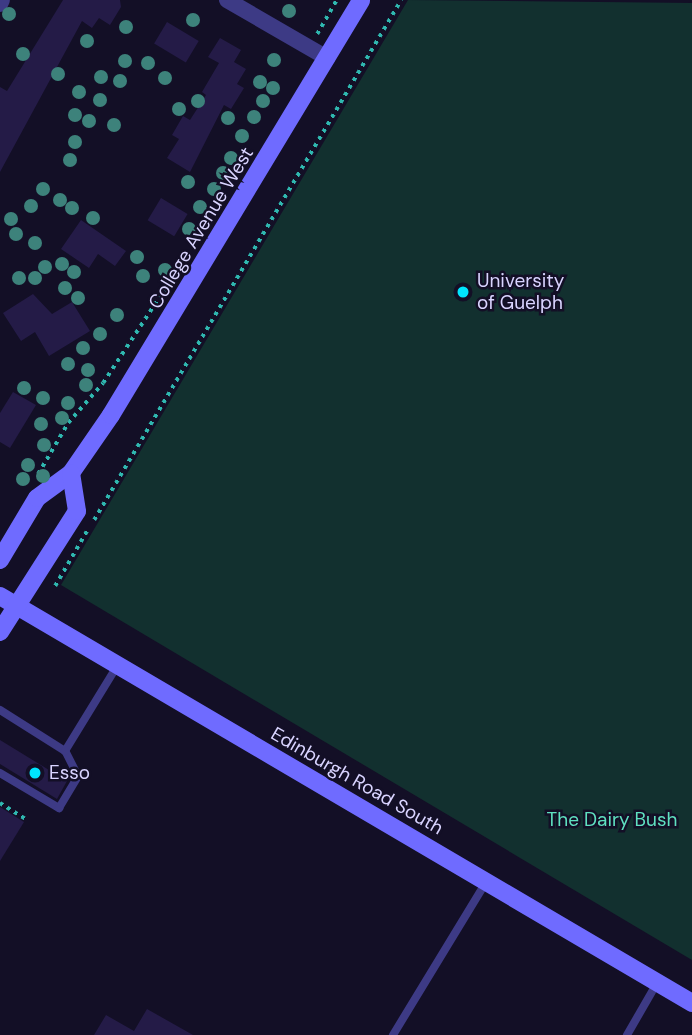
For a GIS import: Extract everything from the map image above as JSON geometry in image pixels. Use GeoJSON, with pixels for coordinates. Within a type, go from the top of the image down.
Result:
{"type":"FeatureCollection","features":[{"type":"Feature","properties":{"kind":"main road","name":"College Avenue West"},"geometry":{"type":"LineString","coordinates":[[0,560],[37,498],[71,473],[111,415],[361,0]]}},
{"type":"Feature","properties":{"kind":"main road"},"geometry":{"type":"LineString","coordinates":[[0,632],[77,511],[71,473]]}},
{"type":"Feature","properties":{"kind":"main road","name":"Edinburgh Road South"},"geometry":{"type":"LineString","coordinates":[[0,596],[692,1003]]}},
{"type":"Feature","properties":{"kind":"street"},"geometry":{"type":"LineString","coordinates":[[227,0],[327,58]]}},
{"type":"Feature","properties":{"kind":"lane"},"geometry":{"type":"LineString","coordinates":[[65,751],[117,666]]}},
{"type":"Feature","properties":{"kind":"lane"},"geometry":{"type":"LineString","coordinates":[[0,773],[59,808],[78,776],[65,751],[1,714]]}},
{"type":"Feature","properties":{"kind":"lane"},"geometry":{"type":"LineString","coordinates":[[393,1035],[486,882]]}},
{"type":"Feature","properties":{"kind":"lane"},"geometry":{"type":"LineString","coordinates":[[627,1035],[658,983]]}},
{"type":"Feature","properties":{"kind":"path"},"geometry":{"type":"LineString","coordinates":[[310,47],[337,0]]}},
{"type":"Feature","properties":{"kind":"path"},"geometry":{"type":"LineString","coordinates":[[55,586],[401,0]]}},
{"type":"Feature","properties":{"kind":"path"},"geometry":{"type":"LineString","coordinates":[[34,481],[68,423],[103,383],[170,280]]}},
{"type":"Feature","properties":{"kind":"path"},"geometry":{"type":"LineString","coordinates":[[0,803],[26,819]]}},
{"type":"Feature","properties":{"kind":"green space","name":"University of Guelph"},"geometry":{"type":"Polygon","coordinates":[[[408,0],[692,3],[692,960],[61,585],[408,0]]]}},
{"type":"Feature","properties":{"kind":"building"},"geometry":{"type":"Polygon","coordinates":[[[63,0],[120,0],[121,7],[110,25],[99,18],[92,28],[82,21],[0,172],[0,87],[7,91],[63,0]]]}},
{"type":"Feature","properties":{"kind":"building"},"geometry":{"type":"Polygon","coordinates":[[[167,22],[199,41],[186,62],[154,43],[167,22]]]}},
{"type":"Feature","properties":{"kind":"building"},"geometry":{"type":"Polygon","coordinates":[[[220,38],[241,50],[234,62],[246,69],[237,84],[244,88],[231,109],[224,105],[190,172],[167,158],[179,139],[172,135],[183,116],[190,120],[206,95],[202,92],[219,63],[208,57],[220,38]]]}},
{"type":"Feature","properties":{"kind":"building"},"geometry":{"type":"Polygon","coordinates":[[[161,198],[188,214],[174,236],[148,220],[161,198]]]}},
{"type":"Feature","properties":{"kind":"building"},"geometry":{"type":"Polygon","coordinates":[[[81,220],[126,251],[115,266],[98,254],[89,268],[61,249],[81,220]]]}},
{"type":"Feature","properties":{"kind":"building"},"geometry":{"type":"Polygon","coordinates":[[[33,294],[52,314],[72,302],[90,331],[49,356],[35,332],[21,341],[3,313],[33,294]]]}},
{"type":"Feature","properties":{"kind":"building"},"geometry":{"type":"Polygon","coordinates":[[[13,392],[36,405],[10,448],[0,442],[0,413],[13,392]]]}},
{"type":"Feature","properties":{"kind":"building","name":"Esso"},"geometry":{"type":"Polygon","coordinates":[[[0,740],[67,781],[57,799],[0,764],[0,740]]]}},
{"type":"Feature","properties":{"kind":"building"},"geometry":{"type":"Polygon","coordinates":[[[0,807],[24,822],[0,861],[0,807]]]}},
{"type":"Feature","properties":{"kind":"building"},"geometry":{"type":"Polygon","coordinates":[[[147,1009],[193,1035],[94,1035],[106,1015],[134,1031],[147,1009]]]}},
{"type":"Feature","properties":{"kind":"place","name":"University of Guelph"},"geometry":{"type":"Point","coordinates":[463,292]}},
{"type":"Feature","properties":{"kind":"place","name":"Esso"},"geometry":{"type":"Point","coordinates":[35,773]}},
{"type":"Feature","properties":{"kind":"park label","name":"The Dairy Bush"},"geometry":{"type":"Point","coordinates":[612,820]}}]}
